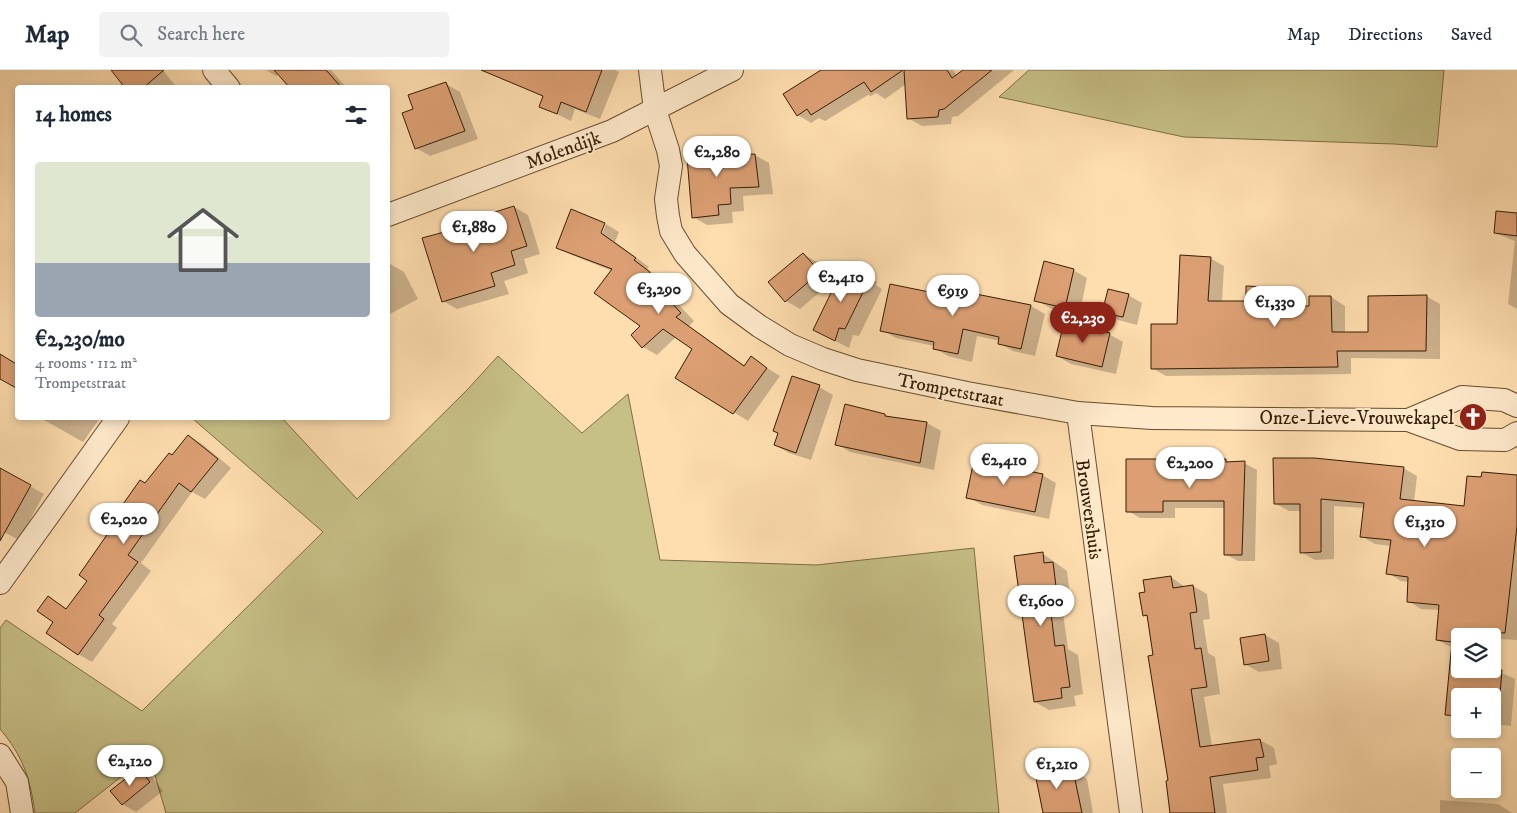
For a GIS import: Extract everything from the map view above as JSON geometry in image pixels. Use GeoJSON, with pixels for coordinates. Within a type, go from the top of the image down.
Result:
{"type":"FeatureCollection","features":[{"type":"Feature","properties":{"kind":"street"},"geometry":{"type":"LineString","coordinates":[[214,70],[226,85]]}},
{"type":"Feature","properties":{"kind":"street","name":"Trompetstraat"},"geometry":{"type":"LineString","coordinates":[[650,70],[655,110],[668,150],[671,166],[666,199],[671,231],[685,254],[705,280],[729,304],[759,326],[790,345],[823,359],[857,370],[967,393],[1078,413],[1152,418],[1408,420],[1460,439],[1506,440],[1517,433]]}},
{"type":"Feature","properties":{"kind":"street","name":"Molendijk"},"geometry":{"type":"LineString","coordinates":[[390,214],[612,131],[732,70]]}},
{"type":"Feature","properties":{"kind":"street","name":"Trompetstraat"},"geometry":{"type":"LineString","coordinates":[[1408,420],[1462,397],[1504,400],[1517,406]]}},
{"type":"Feature","properties":{"kind":"street","name":"Brouwershuis"},"geometry":{"type":"LineString","coordinates":[[1078,413],[1131,813]]}},
{"type":"Feature","properties":{"kind":"street"},"geometry":{"type":"LineString","coordinates":[[0,583],[117,420]]}},
{"type":"Feature","properties":{"kind":"street"},"geometry":{"type":"LineString","coordinates":[[0,755],[17,782],[22,813]]}},
{"type":"Feature","properties":{"kind":"shaded area"},"geometry":{"type":"Polygon","coordinates":[[[1029,70],[1444,70],[1437,147],[1184,137],[999,97],[1029,70]]]}},
{"type":"Feature","properties":{"kind":"shaded area"},"geometry":{"type":"Polygon","coordinates":[[[498,356],[582,433],[628,394],[660,560],[816,565],[974,548],[999,813],[166,813],[149,755],[75,813],[35,813],[28,778],[20,758],[0,729],[0,628],[6,620],[142,711],[323,532],[194,420],[284,420],[357,499],[467,390],[498,356]]]}},
{"type":"Feature","properties":{"kind":"building"},"geometry":{"type":"Polygon","coordinates":[[[111,70],[164,70],[146,85],[123,85],[111,70]]]}},
{"type":"Feature","properties":{"kind":"building"},"geometry":{"type":"Polygon","coordinates":[[[274,70],[326,70],[339,85],[287,85],[274,70]]]}},
{"type":"Feature","properties":{"kind":"building"},"geometry":{"type":"Polygon","coordinates":[[[481,70],[602,70],[586,112],[561,102],[557,114],[539,107],[543,96],[481,70]]]}},
{"type":"Feature","properties":{"kind":"building"},"geometry":{"type":"Polygon","coordinates":[[[821,70],[903,70],[871,92],[864,82],[811,115],[807,109],[797,116],[783,94],[821,70]]]}},
{"type":"Feature","properties":{"kind":"building"},"geometry":{"type":"Polygon","coordinates":[[[904,70],[947,70],[952,78],[963,70],[992,70],[944,109],[939,110],[938,117],[907,119],[904,70]]]}},
{"type":"Feature","properties":{"kind":"building"},"geometry":{"type":"Polygon","coordinates":[[[446,82],[465,131],[415,149],[402,113],[413,109],[408,95],[446,82]]]}},
{"type":"Feature","properties":{"kind":"building"},"geometry":{"type":"Polygon","coordinates":[[[715,143],[716,157],[755,154],[759,187],[730,188],[731,204],[718,205],[719,215],[692,218],[686,145],[715,143]]]}},
{"type":"Feature","properties":{"kind":"building"},"geometry":{"type":"Polygon","coordinates":[[[514,206],[527,246],[511,251],[515,265],[491,273],[495,286],[442,302],[422,238],[474,224],[473,219],[514,206]]]}},
{"type":"Feature","properties":{"kind":"building"},"geometry":{"type":"Polygon","coordinates":[[[571,209],[605,223],[601,233],[636,258],[634,260],[650,272],[647,276],[681,313],[676,317],[744,366],[751,356],[767,368],[733,414],[675,378],[692,349],[663,329],[642,348],[631,335],[640,326],[594,293],[612,269],[556,248],[571,209]]]}},
{"type":"Feature","properties":{"kind":"building"},"geometry":{"type":"Polygon","coordinates":[[[1496,211],[1517,213],[1517,236],[1494,233],[1496,211]]]}},
{"type":"Feature","properties":{"kind":"building"},"geometry":{"type":"Polygon","coordinates":[[[803,253],[820,272],[785,302],[768,282],[803,253]]]}},
{"type":"Feature","properties":{"kind":"building"},"geometry":{"type":"Polygon","coordinates":[[[1180,255],[1211,257],[1208,301],[1246,301],[1246,286],[1268,287],[1268,306],[1309,306],[1309,296],[1331,296],[1332,332],[1368,332],[1368,296],[1427,295],[1426,351],[1337,351],[1338,367],[1151,369],[1151,324],[1177,324],[1180,255]]]}},
{"type":"Feature","properties":{"kind":"building"},"geometry":{"type":"Polygon","coordinates":[[[1044,261],[1074,269],[1065,308],[1034,301],[1044,261]]]}},
{"type":"Feature","properties":{"kind":"building"},"geometry":{"type":"Polygon","coordinates":[[[845,264],[864,273],[861,278],[869,280],[845,329],[839,328],[835,341],[813,330],[845,264]]]}},
{"type":"Feature","properties":{"kind":"building"},"geometry":{"type":"Polygon","coordinates":[[[890,284],[944,295],[946,288],[1031,305],[1021,349],[998,344],[999,337],[963,329],[958,354],[933,349],[934,342],[880,331],[890,284]]]}},
{"type":"Feature","properties":{"kind":"building"},"geometry":{"type":"Polygon","coordinates":[[[1108,289],[1129,294],[1123,317],[1102,313],[1108,289]]]}},
{"type":"Feature","properties":{"kind":"building"},"geometry":{"type":"Polygon","coordinates":[[[1064,322],[1110,333],[1102,367],[1056,356],[1064,322]]]}},
{"type":"Feature","properties":{"kind":"building"},"geometry":{"type":"Polygon","coordinates":[[[0,354],[15,363],[15,387],[0,379],[0,354]]]}},
{"type":"Feature","properties":{"kind":"building"},"geometry":{"type":"Polygon","coordinates":[[[792,376],[820,385],[796,453],[774,445],[778,433],[773,431],[792,376]]]}},
{"type":"Feature","properties":{"kind":"building"},"geometry":{"type":"Polygon","coordinates":[[[845,404],[885,414],[885,416],[927,422],[920,463],[835,445],[845,404]]]}},
{"type":"Feature","properties":{"kind":"building"},"geometry":{"type":"Polygon","coordinates":[[[188,435],[218,459],[191,492],[179,483],[128,555],[138,562],[99,615],[104,619],[78,655],[46,633],[53,622],[37,611],[48,596],[66,609],[87,581],[79,575],[118,519],[114,517],[140,480],[145,483],[169,453],[172,455],[188,435]]]}},
{"type":"Feature","properties":{"kind":"building"},"geometry":{"type":"Polygon","coordinates":[[[1273,458],[1314,458],[1404,467],[1400,499],[1464,506],[1467,476],[1481,477],[1482,472],[1517,475],[1517,526],[1505,633],[1501,633],[1501,628],[1451,628],[1451,642],[1436,640],[1439,605],[1407,602],[1408,577],[1386,574],[1391,540],[1360,537],[1364,503],[1321,499],[1321,552],[1300,553],[1300,504],[1274,504],[1273,458]]]}},
{"type":"Feature","properties":{"kind":"building"},"geometry":{"type":"Polygon","coordinates":[[[1126,459],[1226,459],[1226,462],[1245,461],[1242,555],[1224,555],[1224,501],[1163,501],[1163,512],[1126,512],[1126,459]]]}},
{"type":"Feature","properties":{"kind":"building"},"geometry":{"type":"Polygon","coordinates":[[[974,460],[1043,474],[1035,512],[966,498],[974,460]]]}},
{"type":"Feature","properties":{"kind":"building"},"geometry":{"type":"Polygon","coordinates":[[[0,468],[31,485],[0,541],[0,468]]]}},
{"type":"Feature","properties":{"kind":"building"},"geometry":{"type":"Polygon","coordinates":[[[1043,552],[1044,563],[1053,562],[1058,603],[1050,605],[1055,646],[1064,645],[1070,687],[1061,688],[1062,698],[1034,702],[1014,556],[1043,552]]]}},
{"type":"Feature","properties":{"kind":"building"},"geometry":{"type":"Polygon","coordinates":[[[1171,576],[1173,588],[1193,585],[1197,612],[1190,613],[1195,649],[1201,648],[1207,687],[1191,689],[1200,747],[1260,739],[1264,757],[1256,758],[1258,770],[1210,777],[1215,813],[1170,813],[1166,781],[1168,780],[1148,656],[1153,655],[1147,615],[1143,616],[1139,593],[1145,592],[1143,580],[1171,576]]]}},
{"type":"Feature","properties":{"kind":"building"},"geometry":{"type":"Polygon","coordinates":[[[1265,634],[1269,661],[1244,665],[1240,638],[1265,634]]]}},
{"type":"Feature","properties":{"kind":"building"},"geometry":{"type":"Polygon","coordinates":[[[1451,652],[1451,678],[1501,678],[1502,670],[1501,688],[1451,688],[1451,715],[1445,715],[1451,652]]]}},
{"type":"Feature","properties":{"kind":"building"},"geometry":{"type":"Polygon","coordinates":[[[1061,762],[1064,772],[1073,770],[1082,813],[1043,813],[1034,768],[1061,762]]]}},
{"type":"Feature","properties":{"kind":"building"},"geometry":{"type":"Polygon","coordinates":[[[139,768],[150,782],[122,805],[110,791],[139,768]]]}},
{"type":"Feature","properties":{"kind":"place","name":"Onze-Lieve-Vrouwekapel"},"geometry":{"type":"Point","coordinates":[1473,417]}}]}
